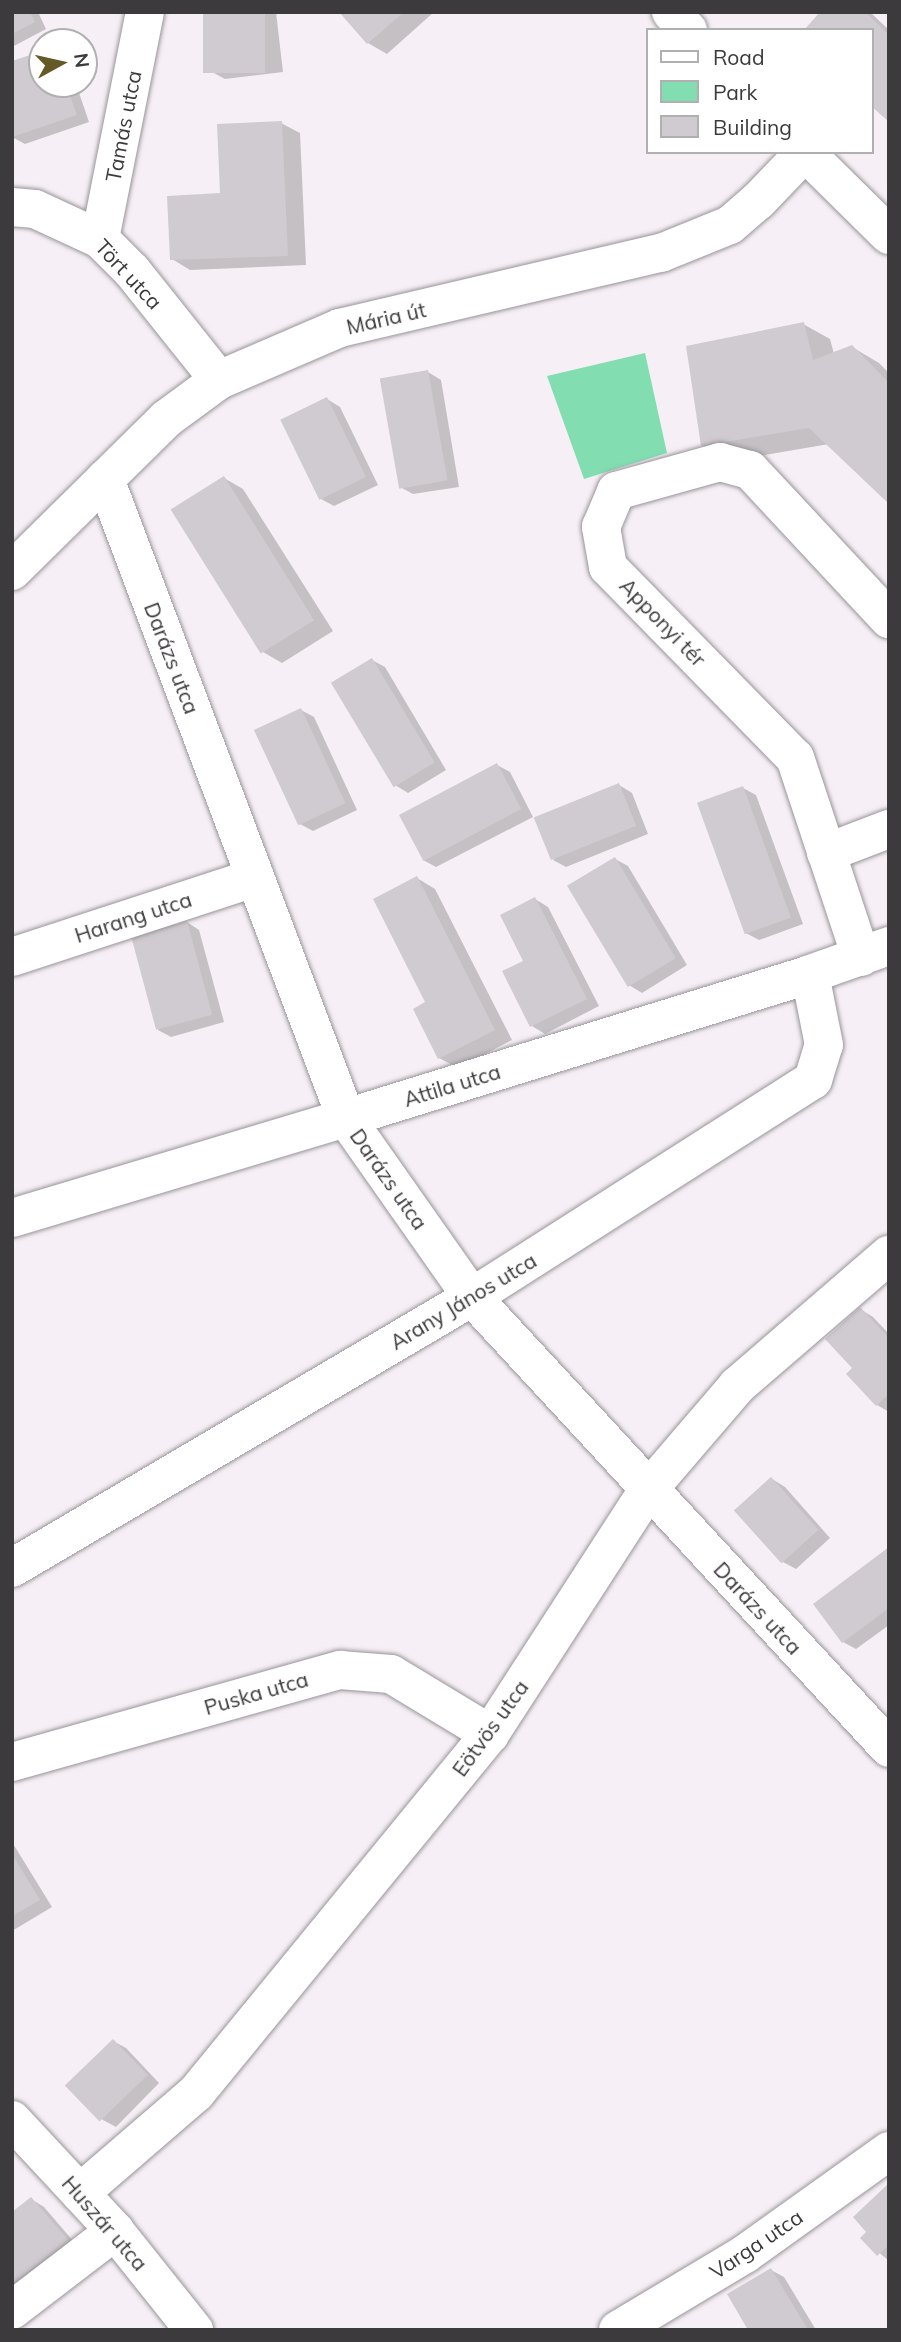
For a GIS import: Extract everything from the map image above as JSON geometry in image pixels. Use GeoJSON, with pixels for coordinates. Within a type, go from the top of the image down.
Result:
{"type":"FeatureCollection","features":[{"type":"Feature","properties":{"kind":"street","name":"Tamás utca"},"geometry":{"type":"LineString","coordinates":[[100,239],[145,12]]}},
{"type":"Feature","properties":{"kind":"street"},"geometry":{"type":"LineString","coordinates":[[671,12],[686,28]]}},
{"type":"Feature","properties":{"kind":"street","name":"Mária út"},"geometry":{"type":"LineString","coordinates":[[12,571],[166,419],[219,380],[340,328],[661,253],[730,225],[758,201],[803,154]]}},
{"type":"Feature","properties":{"kind":"street"},"geometry":{"type":"LineString","coordinates":[[807,154],[889,235]]}},
{"type":"Feature","properties":{"kind":"street","name":"Tört utca"},"geometry":{"type":"LineString","coordinates":[[12,206],[35,209],[100,239],[132,271],[219,380]]}},
{"type":"Feature","properties":{"kind":"street","name":"Apponyi tér"},"geometry":{"type":"LineString","coordinates":[[875,951],[826,853],[795,758],[608,567],[601,527],[616,491],[720,462],[750,470],[889,619]]}},
{"type":"Feature","properties":{"kind":"street","name":"Darázs utca"},"geometry":{"type":"LineString","coordinates":[[105,479],[346,1118],[472,1297],[889,1748]]}},
{"type":"Feature","properties":{"kind":"street"},"geometry":{"type":"LineString","coordinates":[[826,853],[889,829]]}},
{"type":"Feature","properties":{"kind":"street","name":"Harang utca"},"geometry":{"type":"LineString","coordinates":[[12,957],[254,878]]}},
{"type":"Feature","properties":{"kind":"street","name":"Attila utca"},"geometry":{"type":"LineString","coordinates":[[12,1218],[346,1118],[810,974],[875,951]]}},
{"type":"Feature","properties":{"kind":"street","name":"Arany János utca"},"geometry":{"type":"LineString","coordinates":[[12,1568],[472,1297],[813,1080],[824,1045],[810,974]]}},
{"type":"Feature","properties":{"kind":"street","name":"Eötvös utca"},"geometry":{"type":"LineString","coordinates":[[80,2193],[196,2093],[490,1734],[648,1490],[737,1387],[889,1255]]}},
{"type":"Feature","properties":{"kind":"street","name":"Puska utca"},"geometry":{"type":"LineString","coordinates":[[12,1762],[340,1670],[391,1674],[490,1734]]}},
{"type":"Feature","properties":{"kind":"street","name":"Huszár utca"},"geometry":{"type":"LineString","coordinates":[[12,2120],[115,2231],[194,2330]]}},
{"type":"Feature","properties":{"kind":"street","name":"Varga utca"},"geometry":{"type":"LineString","coordinates":[[618,2330],[745,2254],[889,2151]]}},
{"type":"Feature","properties":{"kind":"street"},"geometry":{"type":"LineString","coordinates":[[12,2310],[115,2231]]}},
{"type":"Feature","properties":{"kind":"green space"},"geometry":{"type":"Polygon","coordinates":[[[645,353],[667,453],[584,479],[547,376],[645,353]]]}},
{"type":"Feature","properties":{"kind":"building"},"geometry":{"type":"Polygon","coordinates":[[[12,12],[30,12],[35,22],[12,34],[12,12]]]}},
{"type":"Feature","properties":{"kind":"building"},"geometry":{"type":"Polygon","coordinates":[[[203,12],[265,12],[265,73],[203,73],[203,12]]]}},
{"type":"Feature","properties":{"kind":"building"},"geometry":{"type":"Polygon","coordinates":[[[339,12],[404,12],[367,44],[339,12]]]}},
{"type":"Feature","properties":{"kind":"building"},"geometry":{"type":"Polygon","coordinates":[[[820,12],[865,12],[889,35],[889,122],[873,108],[873,28],[806,28],[820,12]]]}},
{"type":"Feature","properties":{"kind":"building"},"geometry":{"type":"Polygon","coordinates":[[[28,56],[28,98],[71,98],[77,115],[12,137],[12,61],[28,56]]]}},
{"type":"Feature","properties":{"kind":"building"},"geometry":{"type":"Polygon","coordinates":[[[282,121],[288,256],[170,260],[167,196],[220,193],[217,124],[282,121]]]}},
{"type":"Feature","properties":{"kind":"building"},"geometry":{"type":"Polygon","coordinates":[[[804,322],[813,360],[852,345],[889,383],[889,504],[809,428],[701,446],[686,346],[804,322]]]}},
{"type":"Feature","properties":{"kind":"building"},"geometry":{"type":"Polygon","coordinates":[[[428,370],[447,480],[399,489],[380,379],[428,370]]]}},
{"type":"Feature","properties":{"kind":"building"},"geometry":{"type":"Polygon","coordinates":[[[327,397],[366,477],[319,500],[280,420],[327,397]]]}},
{"type":"Feature","properties":{"kind":"building"},"geometry":{"type":"Polygon","coordinates":[[[224,476],[314,620],[261,654],[171,509],[224,476]]]}},
{"type":"Feature","properties":{"kind":"building"},"geometry":{"type":"Polygon","coordinates":[[[372,658],[435,763],[394,787],[331,683],[372,658]]]}},
{"type":"Feature","properties":{"kind":"building"},"geometry":{"type":"Polygon","coordinates":[[[301,708],[345,803],[298,825],[254,730],[301,708]]]}},
{"type":"Feature","properties":{"kind":"building"},"geometry":{"type":"Polygon","coordinates":[[[497,763],[521,809],[423,861],[399,815],[497,763]]]}},
{"type":"Feature","properties":{"kind":"building"},"geometry":{"type":"Polygon","coordinates":[[[619,783],[636,826],[551,860],[534,817],[619,783]]]}},
{"type":"Feature","properties":{"kind":"building"},"geometry":{"type":"Polygon","coordinates":[[[743,786],[791,918],[745,934],[697,803],[743,786]]]}},
{"type":"Feature","properties":{"kind":"building"},"geometry":{"type":"Polygon","coordinates":[[[615,857],[676,958],[628,987],[567,886],[615,857]]]}},
{"type":"Feature","properties":{"kind":"building"},"geometry":{"type":"Polygon","coordinates":[[[417,876],[495,1030],[438,1059],[413,1009],[425,1002],[373,899],[417,876]]]}},
{"type":"Feature","properties":{"kind":"building"},"geometry":{"type":"Polygon","coordinates":[[[535,897],[587,999],[530,1027],[502,971],[523,961],[500,915],[535,897]]]}},
{"type":"Feature","properties":{"kind":"building"},"geometry":{"type":"Polygon","coordinates":[[[187,921],[212,1015],[156,1030],[131,936],[187,921]]]}},
{"type":"Feature","properties":{"kind":"building"},"geometry":{"type":"Polygon","coordinates":[[[860,1307],[889,1338],[889,1394],[876,1406],[846,1374],[852,1368],[825,1339],[860,1307]]]}},
{"type":"Feature","properties":{"kind":"building"},"geometry":{"type":"Polygon","coordinates":[[[771,1477],[819,1530],[781,1563],[734,1510],[771,1477]]]}},
{"type":"Feature","properties":{"kind":"building"},"geometry":{"type":"Polygon","coordinates":[[[889,1547],[889,1608],[842,1643],[813,1604],[889,1547]]]}},
{"type":"Feature","properties":{"kind":"building"},"geometry":{"type":"Polygon","coordinates":[[[12,1854],[40,1900],[12,1916],[12,1854]]]}},
{"type":"Feature","properties":{"kind":"building"},"geometry":{"type":"Polygon","coordinates":[[[113,2039],[148,2075],[100,2122],[65,2086],[113,2039]]]}},
{"type":"Feature","properties":{"kind":"building"},"geometry":{"type":"Polygon","coordinates":[[[889,2183],[889,2245],[877,2256],[860,2238],[866,2232],[853,2217],[889,2183]]]}},
{"type":"Feature","properties":{"kind":"building"},"geometry":{"type":"Polygon","coordinates":[[[31,2197],[69,2241],[12,2284],[12,2212],[31,2197]]]}},
{"type":"Feature","properties":{"kind":"building"},"geometry":{"type":"Polygon","coordinates":[[[771,2268],[808,2330],[748,2330],[727,2294],[771,2268]]]}}]}
